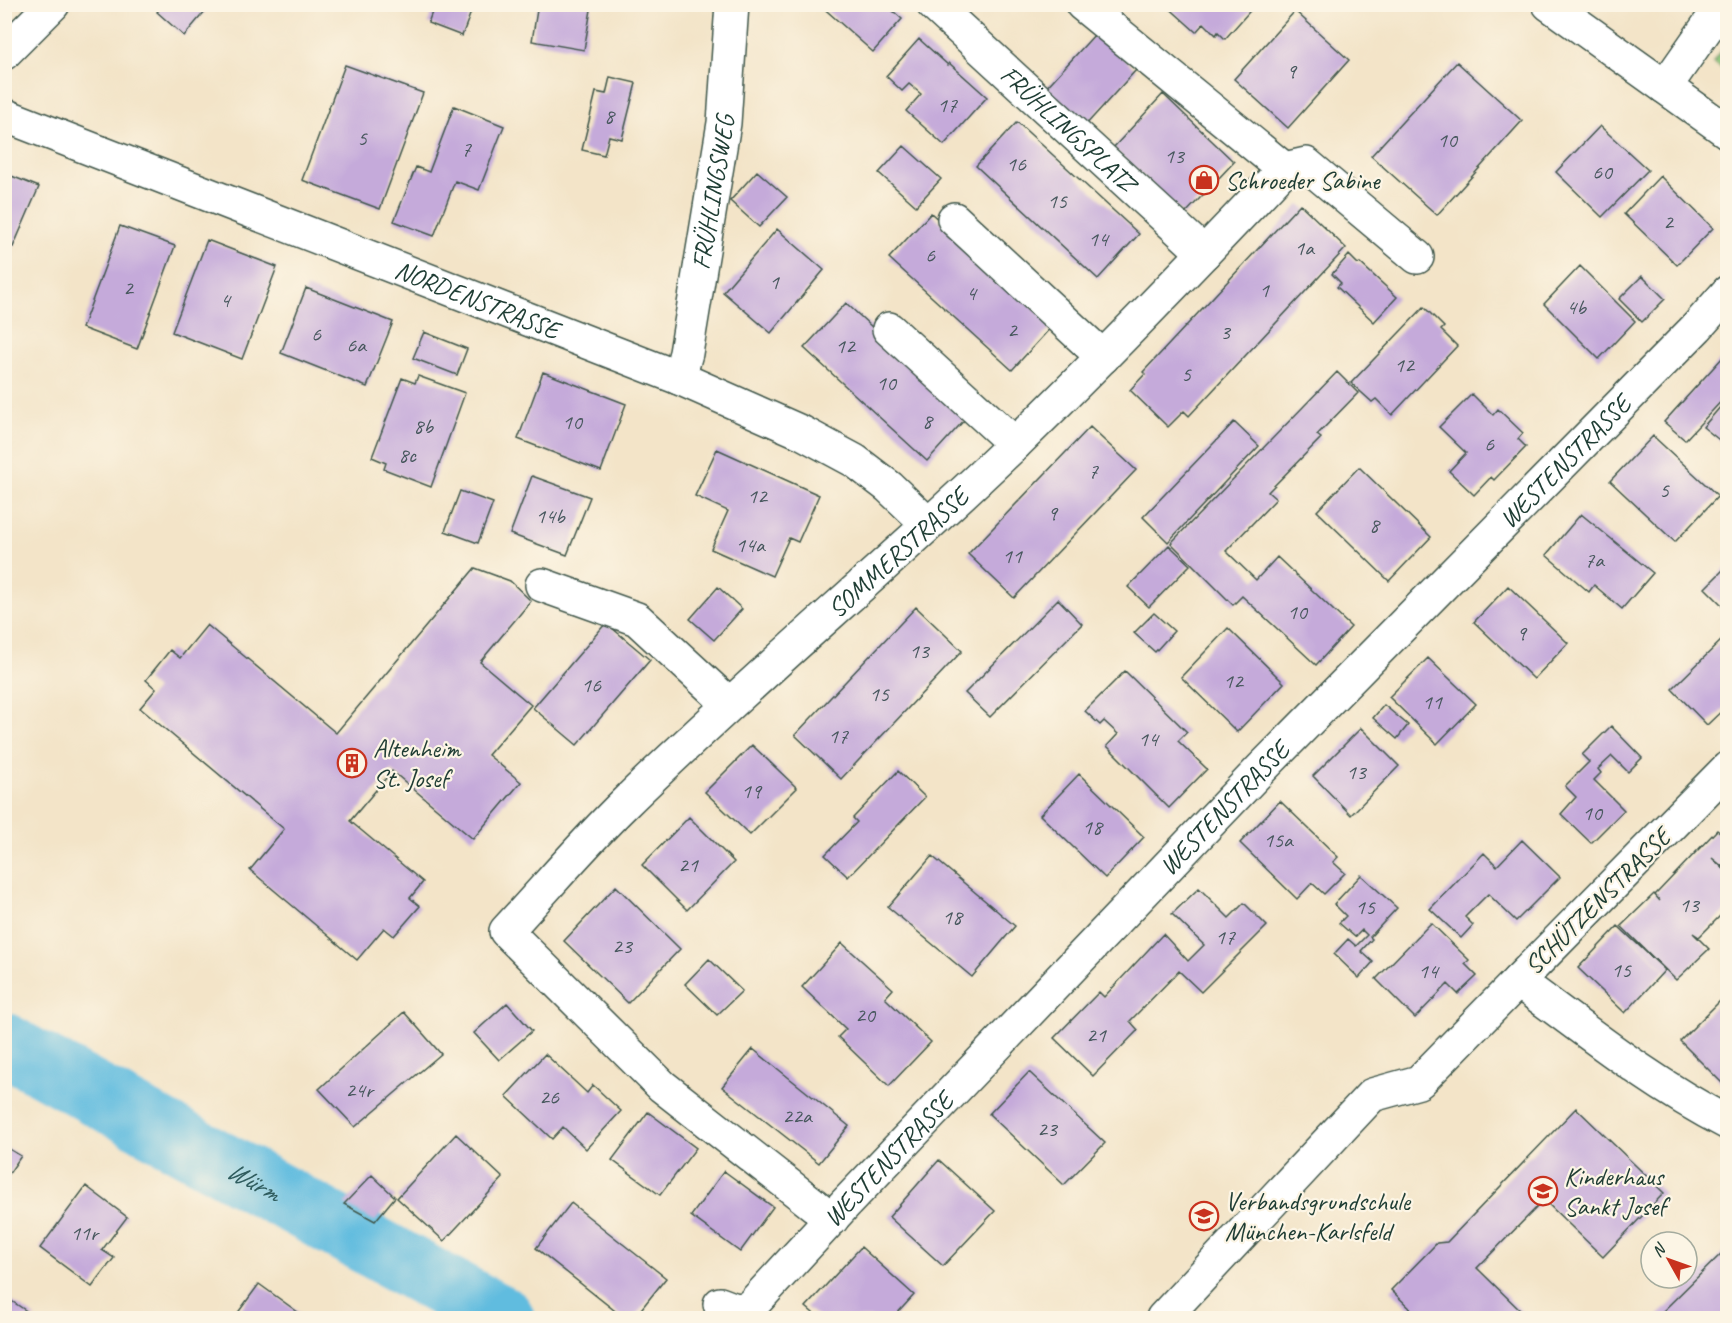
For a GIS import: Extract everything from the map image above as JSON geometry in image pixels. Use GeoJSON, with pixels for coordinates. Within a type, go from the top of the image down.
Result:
{"type":"FeatureCollection","features":[{"type":"Feature","properties":{"kind":"street"},"geometry":{"type":"LineString","coordinates":[[4,53],[53,4]]}},
{"type":"Feature","properties":{"kind":"street","name":"FRÜHLINGSWEG"},"geometry":{"type":"LineString","coordinates":[[679,378],[686,353],[724,123],[732,4]]}},
{"type":"Feature","properties":{"kind":"street","name":"FRÜHLINGSPLATZ"},"geometry":{"type":"LineString","coordinates":[[933,4],[1204,253]]}},
{"type":"Feature","properties":{"kind":"street"},"geometry":{"type":"LineString","coordinates":[[1082,4],[1284,169],[1306,164],[1417,257]]}},
{"type":"Feature","properties":{"kind":"street"},"geometry":{"type":"LineString","coordinates":[[1549,4],[1728,132]]}},
{"type":"Feature","properties":{"kind":"street"},"geometry":{"type":"LineString","coordinates":[[1665,87],[1719,9],[1728,9]]}},
{"type":"Feature","properties":{"kind":"street","name":"NORDENSTRASSE"},"geometry":{"type":"LineString","coordinates":[[4,115],[679,378],[803,433],[855,461],[889,487],[928,524]]}},
{"type":"Feature","properties":{"kind":"street","name":"SOMMERSTRASSE"},"geometry":{"type":"LineString","coordinates":[[832,1219],[662,1086],[506,931],[623,804],[729,704],[1015,444],[1284,169]]}},
{"type":"Feature","properties":{"kind":"street"},"geometry":{"type":"LineString","coordinates":[[954,219],[1102,357]]}},
{"type":"Feature","properties":{"kind":"street","name":"WESTENSTRASSE"},"geometry":{"type":"LineString","coordinates":[[720,1304],[736,1310],[749,1308],[1262,768],[1689,335],[1728,292]]}},
{"type":"Feature","properties":{"kind":"street"},"geometry":{"type":"LineString","coordinates":[[889,329],[1015,444]]}},
{"type":"Feature","properties":{"kind":"street"},"geometry":{"type":"LineString","coordinates":[[543,585],[637,619],[729,704]]}},
{"type":"Feature","properties":{"kind":"street","name":"SCHÜTZENSTRASSE"},"geometry":{"type":"LineString","coordinates":[[1728,768],[1518,981],[1638,1070],[1698,1108],[1728,1123]]}},
{"type":"Feature","properties":{"kind":"street"},"geometry":{"type":"LineString","coordinates":[[1163,1318],[1372,1095],[1419,1082],[1518,981]]}},
{"type":"Feature","properties":{"kind":"green space"},"geometry":{"type":"Polygon","coordinates":[[[1727,43],[1727,72],[1713,62],[1727,43]]]}},
{"type":"Feature","properties":{"kind":"building"},"geometry":{"type":"Polygon","coordinates":[[[164,4],[200,4],[206,10],[184,36],[157,12],[164,4]]]}},
{"type":"Feature","properties":{"kind":"building"},"geometry":{"type":"Polygon","coordinates":[[[435,4],[474,4],[462,36],[428,23],[435,4]]]}},
{"type":"Feature","properties":{"kind":"building"},"geometry":{"type":"Polygon","coordinates":[[[538,4],[592,4],[584,50],[532,41],[538,4]]]}},
{"type":"Feature","properties":{"kind":"building"},"geometry":{"type":"Polygon","coordinates":[[[819,4],[885,4],[902,19],[873,52],[819,4]]]}},
{"type":"Feature","properties":{"kind":"building"},"geometry":{"type":"Polygon","coordinates":[[[1165,4],[1256,4],[1225,39],[1218,32],[1216,35],[1204,23],[1196,32],[1165,4]]]}},
{"type":"Feature","properties":{"kind":"building"},"geometry":{"type":"Polygon","coordinates":[[[1295,11],[1349,60],[1288,128],[1234,79],[1295,11]]]}},
{"type":"Feature","properties":{"kind":"building"},"geometry":{"type":"Polygon","coordinates":[[[1096,33],[1136,70],[1084,127],[1044,90],[1096,33]]]}},
{"type":"Feature","properties":{"kind":"building"},"geometry":{"type":"Polygon","coordinates":[[[919,39],[987,97],[944,145],[906,111],[921,94],[909,84],[902,91],[886,76],[919,39]]]}},
{"type":"Feature","properties":{"kind":"building"},"geometry":{"type":"Polygon","coordinates":[[[1457,62],[1522,121],[1437,215],[1371,156],[1457,62]]]}},
{"type":"Feature","properties":{"kind":"building"},"geometry":{"type":"Polygon","coordinates":[[[345,65],[423,93],[380,209],[302,180],[345,65]]]}},
{"type":"Feature","properties":{"kind":"building"},"geometry":{"type":"Polygon","coordinates":[[[610,77],[636,83],[622,139],[609,136],[604,155],[582,150],[596,92],[606,94],[610,77]]]}},
{"type":"Feature","properties":{"kind":"building"},"geometry":{"type":"Polygon","coordinates":[[[1163,94],[1234,162],[1184,215],[1113,148],[1163,94]]]}},
{"type":"Feature","properties":{"kind":"building"},"geometry":{"type":"Polygon","coordinates":[[[454,106],[504,126],[479,190],[455,181],[434,236],[394,221],[416,167],[429,172],[454,106]]]}},
{"type":"Feature","properties":{"kind":"building"},"geometry":{"type":"Polygon","coordinates":[[[1017,122],[1139,234],[1098,279],[976,166],[1017,122]]]}},
{"type":"Feature","properties":{"kind":"building"},"geometry":{"type":"Polygon","coordinates":[[[1600,126],[1648,170],[1602,217],[1556,172],[1600,126]]]}},
{"type":"Feature","properties":{"kind":"building"},"geometry":{"type":"Polygon","coordinates":[[[904,146],[941,179],[916,206],[879,173],[904,146]]]}},
{"type":"Feature","properties":{"kind":"building"},"geometry":{"type":"Polygon","coordinates":[[[757,171],[787,197],[759,227],[730,201],[757,171]]]}},
{"type":"Feature","properties":{"kind":"building"},"geometry":{"type":"Polygon","coordinates":[[[4,173],[39,187],[13,247],[4,244],[4,173]]]}},
{"type":"Feature","properties":{"kind":"building"},"geometry":{"type":"Polygon","coordinates":[[[1660,176],[1713,228],[1677,265],[1624,214],[1660,176]]]}},
{"type":"Feature","properties":{"kind":"building"},"geometry":{"type":"Polygon","coordinates":[[[1300,204],[1346,248],[1189,416],[1184,411],[1168,427],[1130,390],[1145,374],[1143,372],[1300,204]]]}},
{"type":"Feature","properties":{"kind":"building"},"geometry":{"type":"Polygon","coordinates":[[[931,213],[1053,325],[1012,370],[889,258],[931,213]]]}},
{"type":"Feature","properties":{"kind":"building"},"geometry":{"type":"Polygon","coordinates":[[[120,226],[175,246],[137,349],[82,328],[120,226]]]}},
{"type":"Feature","properties":{"kind":"building"},"geometry":{"type":"Polygon","coordinates":[[[777,229],[824,270],[771,333],[723,292],[777,229]]]}},
{"type":"Feature","properties":{"kind":"building"},"geometry":{"type":"Polygon","coordinates":[[[207,240],[277,267],[242,359],[172,332],[207,240]]]}},
{"type":"Feature","properties":{"kind":"building"},"geometry":{"type":"Polygon","coordinates":[[[1349,255],[1397,297],[1374,322],[1337,287],[1341,283],[1332,274],[1349,255]]]}},
{"type":"Feature","properties":{"kind":"building"},"geometry":{"type":"Polygon","coordinates":[[[1580,266],[1635,321],[1599,359],[1544,304],[1580,266]]]}},
{"type":"Feature","properties":{"kind":"building"},"geometry":{"type":"Polygon","coordinates":[[[1642,276],[1665,299],[1642,322],[1619,299],[1642,276]]]}},
{"type":"Feature","properties":{"kind":"building"},"geometry":{"type":"Polygon","coordinates":[[[306,288],[393,322],[367,387],[281,353],[306,288]]]}},
{"type":"Feature","properties":{"kind":"building"},"geometry":{"type":"Polygon","coordinates":[[[846,303],[968,416],[927,461],[804,348],[846,303]]]}},
{"type":"Feature","properties":{"kind":"building"},"geometry":{"type":"Polygon","coordinates":[[[1424,307],[1444,327],[1441,330],[1457,346],[1392,415],[1376,399],[1372,402],[1351,383],[1424,307]]]}},
{"type":"Feature","properties":{"kind":"building"},"geometry":{"type":"Polygon","coordinates":[[[424,332],[467,349],[457,375],[413,358],[424,332]]]}},
{"type":"Feature","properties":{"kind":"building"},"geometry":{"type":"Polygon","coordinates":[[[1723,357],[1728,361],[1728,394],[1685,440],[1664,422],[1723,357]]]}},
{"type":"Feature","properties":{"kind":"building"},"geometry":{"type":"Polygon","coordinates":[[[543,372],[626,404],[601,471],[518,439],[543,372]]]}},
{"type":"Feature","properties":{"kind":"building"},"geometry":{"type":"Polygon","coordinates":[[[1337,372],[1358,393],[1317,435],[1321,438],[1268,492],[1276,499],[1226,551],[1256,580],[1277,557],[1351,627],[1316,665],[1242,596],[1233,605],[1171,543],[1337,372]]]}},
{"type":"Feature","properties":{"kind":"building"},"geometry":{"type":"Polygon","coordinates":[[[418,376],[465,393],[431,487],[384,469],[386,463],[372,457],[402,378],[415,383],[418,376]]]}},
{"type":"Feature","properties":{"kind":"building"},"geometry":{"type":"Polygon","coordinates":[[[1472,394],[1493,415],[1498,409],[1523,433],[1518,439],[1526,447],[1494,480],[1491,477],[1474,495],[1449,471],[1466,453],[1439,427],[1472,394]]]}},
{"type":"Feature","properties":{"kind":"building"},"geometry":{"type":"Polygon","coordinates":[[[1728,398],[1728,447],[1703,427],[1728,398]]]}},
{"type":"Feature","properties":{"kind":"building"},"geometry":{"type":"Polygon","coordinates":[[[1234,422],[1259,446],[1168,542],[1143,517],[1234,422]]]}},
{"type":"Feature","properties":{"kind":"building"},"geometry":{"type":"Polygon","coordinates":[[[1090,427],[1136,470],[1014,598],[968,554],[1090,427]]]}},
{"type":"Feature","properties":{"kind":"building"},"geometry":{"type":"Polygon","coordinates":[[[1653,436],[1718,496],[1675,542],[1610,481],[1653,436]]]}},
{"type":"Feature","properties":{"kind":"building"},"geometry":{"type":"Polygon","coordinates":[[[717,449],[819,495],[798,542],[789,538],[772,576],[711,549],[728,511],[695,496],[717,449]]]}},
{"type":"Feature","properties":{"kind":"building"},"geometry":{"type":"Polygon","coordinates":[[[1359,467],[1431,537],[1389,581],[1317,511],[1359,467]]]}},
{"type":"Feature","properties":{"kind":"building"},"geometry":{"type":"Polygon","coordinates":[[[532,476],[590,497],[567,555],[510,534],[532,476]]]}},
{"type":"Feature","properties":{"kind":"building"},"geometry":{"type":"Polygon","coordinates":[[[460,491],[493,503],[478,543],[445,531],[460,491]]]}},
{"type":"Feature","properties":{"kind":"building"},"geometry":{"type":"Polygon","coordinates":[[[1581,514],[1653,573],[1622,609],[1594,585],[1589,592],[1546,555],[1581,514]]]}},
{"type":"Feature","properties":{"kind":"building"},"geometry":{"type":"Polygon","coordinates":[[[1169,545],[1190,565],[1149,607],[1128,587],[1169,545]]]}},
{"type":"Feature","properties":{"kind":"building"},"geometry":{"type":"Polygon","coordinates":[[[1728,565],[1728,605],[1725,608],[1705,588],[1728,565]]]}},
{"type":"Feature","properties":{"kind":"building","name":"Altenheim St. Josef"},"geometry":{"type":"Polygon","coordinates":[[[475,568],[510,581],[531,601],[480,662],[531,705],[488,755],[521,782],[473,839],[392,771],[350,821],[423,882],[410,898],[420,906],[394,936],[384,928],[357,960],[250,870],[284,829],[140,708],[156,689],[146,680],[170,650],[180,658],[207,625],[336,733],[475,568]]]}},
{"type":"Feature","properties":{"kind":"building"},"geometry":{"type":"Polygon","coordinates":[[[1508,586],[1568,643],[1534,679],[1474,622],[1508,586]]]}},
{"type":"Feature","properties":{"kind":"building"},"geometry":{"type":"Polygon","coordinates":[[[718,587],[742,609],[714,640],[690,619],[718,587]]]}},
{"type":"Feature","properties":{"kind":"building"},"geometry":{"type":"Polygon","coordinates":[[[1058,599],[1082,624],[990,717],[965,693],[1058,599]]]}},
{"type":"Feature","properties":{"kind":"building"},"geometry":{"type":"Polygon","coordinates":[[[916,607],[962,651],[841,779],[795,735],[916,607]]]}},
{"type":"Feature","properties":{"kind":"building"},"geometry":{"type":"Polygon","coordinates":[[[1154,613],[1174,631],[1155,652],[1134,633],[1154,613]]]}},
{"type":"Feature","properties":{"kind":"building"},"geometry":{"type":"Polygon","coordinates":[[[606,623],[650,660],[577,745],[533,708],[606,623]]]}},
{"type":"Feature","properties":{"kind":"building"},"geometry":{"type":"Polygon","coordinates":[[[1228,628],[1284,683],[1237,732],[1181,677],[1228,628]]]}},
{"type":"Feature","properties":{"kind":"building"},"geometry":{"type":"Polygon","coordinates":[[[1728,634],[1728,705],[1707,725],[1672,689],[1728,634]]]}},
{"type":"Feature","properties":{"kind":"building"},"geometry":{"type":"Polygon","coordinates":[[[1428,658],[1476,704],[1437,744],[1389,697],[1428,658]]]}},
{"type":"Feature","properties":{"kind":"building"},"geometry":{"type":"Polygon","coordinates":[[[1125,671],[1187,732],[1178,741],[1207,769],[1169,808],[1107,746],[1118,734],[1104,721],[1100,725],[1085,711],[1125,671]]]}},
{"type":"Feature","properties":{"kind":"building"},"geometry":{"type":"Polygon","coordinates":[[[1384,705],[1408,725],[1397,739],[1373,718],[1384,705]]]}},
{"type":"Feature","properties":{"kind":"building"},"geometry":{"type":"Polygon","coordinates":[[[1611,726],[1642,758],[1628,772],[1612,756],[1598,769],[1601,773],[1594,780],[1624,810],[1591,843],[1561,814],[1576,797],[1565,786],[1589,762],[1582,755],[1611,726]]]}},
{"type":"Feature","properties":{"kind":"building"},"geometry":{"type":"Polygon","coordinates":[[[1361,728],[1399,766],[1351,815],[1313,776],[1361,728]]]}},
{"type":"Feature","properties":{"kind":"building"},"geometry":{"type":"Polygon","coordinates":[[[752,745],[797,788],[750,835],[705,792],[752,745]]]}},
{"type":"Feature","properties":{"kind":"building"},"geometry":{"type":"Polygon","coordinates":[[[898,771],[925,797],[848,877],[825,855],[857,822],[853,818],[898,771]]]}},
{"type":"Feature","properties":{"kind":"building"},"geometry":{"type":"Polygon","coordinates":[[[1079,774],[1144,837],[1105,878],[1040,815],[1079,774]]]}},
{"type":"Feature","properties":{"kind":"building"},"geometry":{"type":"Polygon","coordinates":[[[1280,801],[1338,857],[1333,862],[1345,873],[1324,894],[1312,883],[1297,899],[1240,843],[1280,801]]]}},
{"type":"Feature","properties":{"kind":"building"},"geometry":{"type":"Polygon","coordinates":[[[689,817],[734,862],[687,910],[642,865],[689,817]]]}},
{"type":"Feature","properties":{"kind":"building"},"geometry":{"type":"Polygon","coordinates":[[[1717,830],[1728,838],[1728,871],[1712,858],[1728,873],[1728,908],[1699,937],[1693,933],[1709,949],[1676,980],[1621,926],[1654,894],[1660,901],[1655,895],[1717,830]]]}},
{"type":"Feature","properties":{"kind":"building"},"geometry":{"type":"Polygon","coordinates":[[[1522,840],[1560,877],[1516,921],[1488,894],[1465,917],[1473,925],[1461,938],[1430,909],[1484,853],[1497,866],[1522,840]]]}},
{"type":"Feature","properties":{"kind":"building"},"geometry":{"type":"Polygon","coordinates":[[[932,856],[1015,926],[972,977],[888,907],[932,856]]]}},
{"type":"Feature","properties":{"kind":"building"},"geometry":{"type":"Polygon","coordinates":[[[1361,875],[1397,908],[1370,937],[1372,939],[1361,951],[1373,962],[1359,978],[1334,954],[1348,939],[1356,946],[1367,935],[1362,930],[1355,937],[1339,923],[1346,916],[1334,904],[1361,875]]]}},
{"type":"Feature","properties":{"kind":"building"},"geometry":{"type":"Polygon","coordinates":[[[616,886],[680,949],[628,1003],[564,941],[616,886]]]}},
{"type":"Feature","properties":{"kind":"building"},"geometry":{"type":"Polygon","coordinates":[[[1199,888],[1229,918],[1244,903],[1267,926],[1201,992],[1179,971],[1130,1021],[1138,1030],[1093,1076],[1054,1038],[1099,992],[1104,997],[1163,934],[1188,961],[1204,945],[1172,914],[1199,888]]]}},
{"type":"Feature","properties":{"kind":"building"},"geometry":{"type":"Polygon","coordinates":[[[1431,923],[1469,960],[1465,964],[1477,976],[1458,994],[1448,984],[1415,1018],[1376,979],[1431,923]]]}},
{"type":"Feature","properties":{"kind":"building"},"geometry":{"type":"Polygon","coordinates":[[[1618,926],[1665,970],[1625,1013],[1578,968],[1618,926]]]}},
{"type":"Feature","properties":{"kind":"building"},"geometry":{"type":"Polygon","coordinates":[[[842,943],[893,989],[885,998],[931,1042],[889,1086],[838,1037],[846,1029],[802,987],[842,943]]]}},
{"type":"Feature","properties":{"kind":"building"},"geometry":{"type":"Polygon","coordinates":[[[709,959],[742,991],[717,1015],[685,984],[709,959]]]}},
{"type":"Feature","properties":{"kind":"building"},"geometry":{"type":"Polygon","coordinates":[[[1728,993],[1728,1085],[1726,1087],[1680,1041],[1728,993]]]}},
{"type":"Feature","properties":{"kind":"building"},"geometry":{"type":"Polygon","coordinates":[[[507,1003],[532,1031],[499,1060],[474,1033],[507,1003]]]}},
{"type":"Feature","properties":{"kind":"building"},"geometry":{"type":"Polygon","coordinates":[[[404,1012],[441,1054],[355,1127],[319,1089],[404,1012]]]}},
{"type":"Feature","properties":{"kind":"building"},"geometry":{"type":"Polygon","coordinates":[[[753,1049],[849,1126],[819,1163],[722,1087],[753,1049]]]}},
{"type":"Feature","properties":{"kind":"building"},"geometry":{"type":"Polygon","coordinates":[[[545,1054],[587,1093],[593,1085],[621,1111],[586,1149],[563,1127],[552,1139],[506,1096],[545,1054]]]}},
{"type":"Feature","properties":{"kind":"building"},"geometry":{"type":"Polygon","coordinates":[[[1029,1072],[1105,1143],[1064,1185],[989,1114],[1029,1072]]]}},
{"type":"Feature","properties":{"kind":"building"},"geometry":{"type":"Polygon","coordinates":[[[1576,1108],[1664,1193],[1603,1257],[1544,1200],[1477,1268],[1528,1318],[1420,1318],[1391,1290],[1437,1243],[1447,1242],[1576,1108]]]}},
{"type":"Feature","properties":{"kind":"building"},"geometry":{"type":"Polygon","coordinates":[[[648,1112],[696,1148],[660,1195],[612,1160],[648,1112]]]}},
{"type":"Feature","properties":{"kind":"building"},"geometry":{"type":"Polygon","coordinates":[[[456,1134],[503,1178],[444,1241],[397,1198],[456,1134]]]}},
{"type":"Feature","properties":{"kind":"building"},"geometry":{"type":"Polygon","coordinates":[[[4,1146],[21,1156],[4,1181],[4,1146]]]}},
{"type":"Feature","properties":{"kind":"building"},"geometry":{"type":"Polygon","coordinates":[[[939,1160],[995,1211],[943,1266],[889,1217],[939,1160]]]}},
{"type":"Feature","properties":{"kind":"building"},"geometry":{"type":"Polygon","coordinates":[[[724,1171],[773,1207],[740,1252],[691,1216],[724,1171]]]}},
{"type":"Feature","properties":{"kind":"building"},"geometry":{"type":"Polygon","coordinates":[[[372,1175],[395,1197],[375,1221],[344,1204],[372,1175]]]}},
{"type":"Feature","properties":{"kind":"building"},"geometry":{"type":"Polygon","coordinates":[[[86,1186],[127,1217],[102,1250],[114,1258],[92,1287],[40,1248],[86,1186]]]}},
{"type":"Feature","properties":{"kind":"building"},"geometry":{"type":"Polygon","coordinates":[[[571,1203],[666,1278],[634,1318],[624,1318],[536,1248],[571,1203]]]}},
{"type":"Feature","properties":{"kind":"building"},"geometry":{"type":"Polygon","coordinates":[[[861,1247],[914,1295],[893,1318],[819,1318],[806,1307],[861,1247]]]}},
{"type":"Feature","properties":{"kind":"building"},"geometry":{"type":"Polygon","coordinates":[[[1728,1247],[1728,1318],[1656,1318],[1684,1290],[1699,1290],[1699,1276],[1728,1247]]]}},
{"type":"Feature","properties":{"kind":"building"},"geometry":{"type":"Polygon","coordinates":[[[259,1284],[306,1318],[234,1318],[259,1284]]]}},
{"type":"Feature","properties":{"kind":"building"},"geometry":{"type":"Polygon","coordinates":[[[4,1296],[37,1318],[4,1318],[4,1296]]]}},
{"type":"Feature","properties":{"kind":"waterway","name":"Würm"},"geometry":{"type":"LineString","coordinates":[[4,1044],[503,1318]]}},
{"type":"Feature","properties":{"kind":"place","name":"Schroeder Sabine"},"geometry":{"type":"Point","coordinates":[1204,180]}},
{"type":"Feature","properties":{"kind":"place","name":"Altenheim St. Josef"},"geometry":{"type":"Point","coordinates":[352,763]}},
{"type":"Feature","properties":{"kind":"place","name":"Kinderhaus Sankt Josef"},"geometry":{"type":"Point","coordinates":[1543,1191]}},
{"type":"Feature","properties":{"kind":"place","name":"Verbandsgrundschule München-Karlsfeld"},"geometry":{"type":"Point","coordinates":[1204,1216]}}]}
